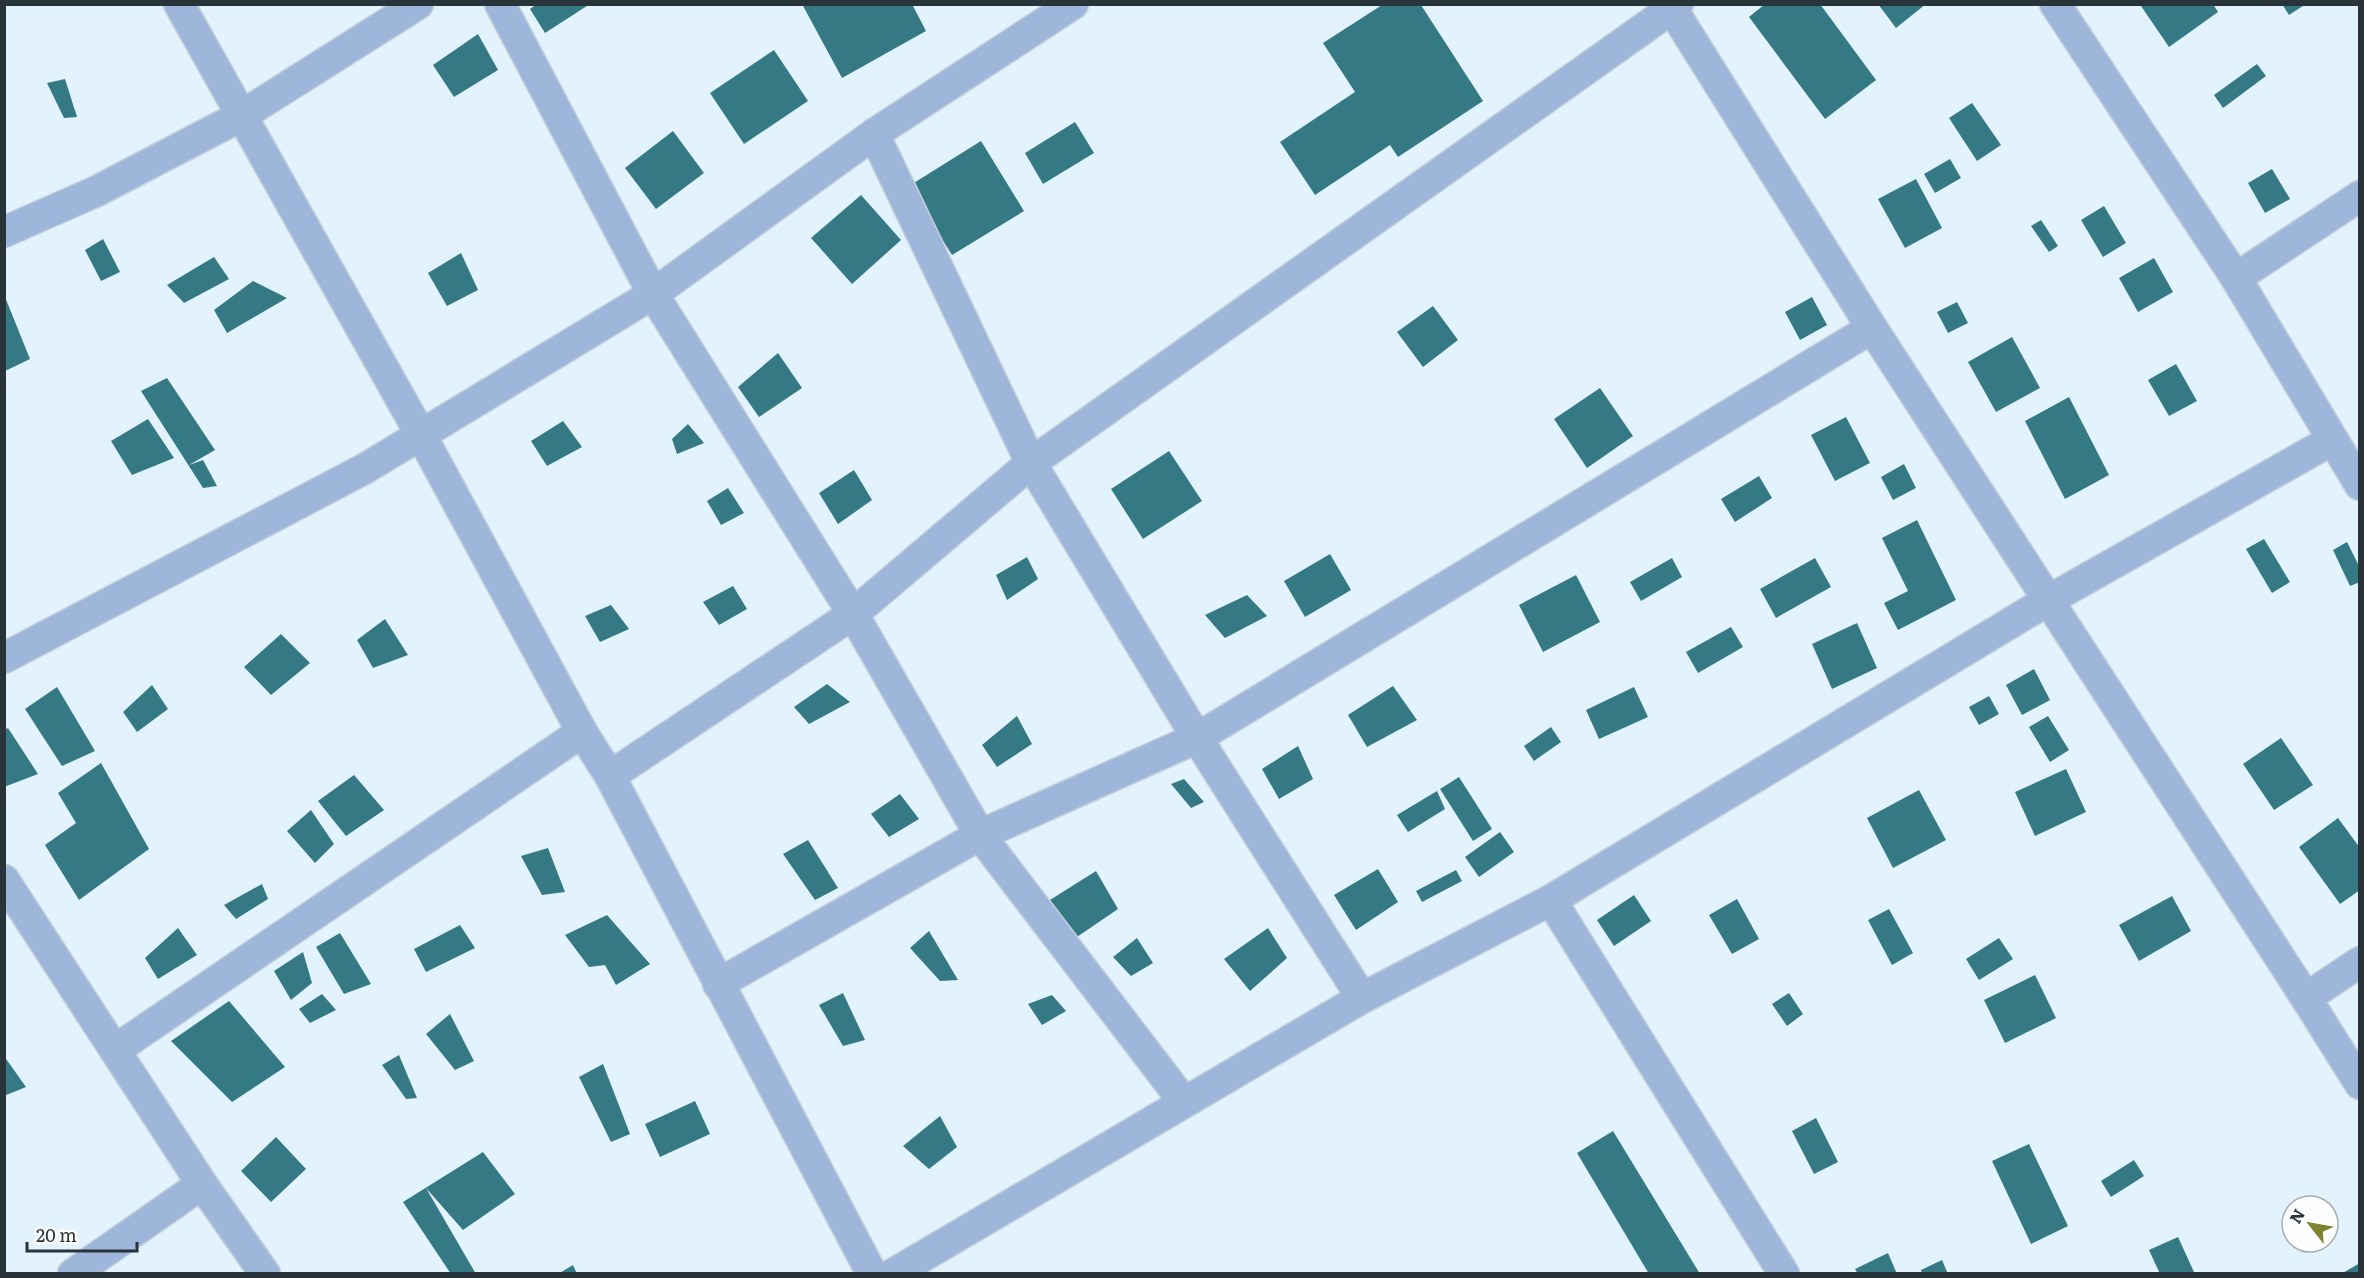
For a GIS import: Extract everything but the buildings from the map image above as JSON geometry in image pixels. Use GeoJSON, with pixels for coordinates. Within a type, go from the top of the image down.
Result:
{"type":"FeatureCollection","features":[{"type":"Feature","properties":{"kind":"street"},"geometry":{"type":"LineString","coordinates":[[178,4],[421,435],[582,732],[610,776],[872,1274]]}},
{"type":"Feature","properties":{"kind":"street"},"geometry":{"type":"LineString","coordinates":[[4,232],[97,191],[241,116],[418,4]]}},
{"type":"Feature","properties":{"kind":"street"},"geometry":{"type":"LineString","coordinates":[[500,4],[653,294],[853,614],[980,834],[1184,1102]]}},
{"type":"Feature","properties":{"kind":"street"},"geometry":{"type":"LineString","coordinates":[[4,658],[356,473],[653,294],[874,134],[1073,4]]}},
{"type":"Feature","properties":{"kind":"street"},"geometry":{"type":"LineString","coordinates":[[2055,4],[2236,278],[2360,485]]}},
{"type":"Feature","properties":{"kind":"street"},"geometry":{"type":"LineString","coordinates":[[610,776],[853,614],[1031,463],[1673,6],[1872,328],[2360,1084]]}},
{"type":"Feature","properties":{"kind":"street"},"geometry":{"type":"LineString","coordinates":[[874,134],[1031,463],[1197,738],[1362,998]]}},
{"type":"Feature","properties":{"kind":"street"},"geometry":{"type":"LineString","coordinates":[[2236,278],[2360,196]]}},
{"type":"Feature","properties":{"kind":"street"},"geometry":{"type":"LineString","coordinates":[[718,984],[980,834],[1197,738],[1872,328]]}},
{"type":"Feature","properties":{"kind":"street"},"geometry":{"type":"LineString","coordinates":[[892,1274],[1362,998],[1551,900],[2048,601],[2332,440]]}},
{"type":"Feature","properties":{"kind":"street"},"geometry":{"type":"LineString","coordinates":[[115,1050],[582,732]]}},
{"type":"Feature","properties":{"kind":"street"},"geometry":{"type":"LineString","coordinates":[[4,880],[202,1184],[265,1274]]}},
{"type":"Feature","properties":{"kind":"street"},"geometry":{"type":"LineString","coordinates":[[1551,900],[1785,1274]]}},
{"type":"Feature","properties":{"kind":"street"},"geometry":{"type":"LineString","coordinates":[[2306,998],[2360,962]]}},
{"type":"Feature","properties":{"kind":"street"},"geometry":{"type":"LineString","coordinates":[[73,1274],[202,1184]]}}]}
